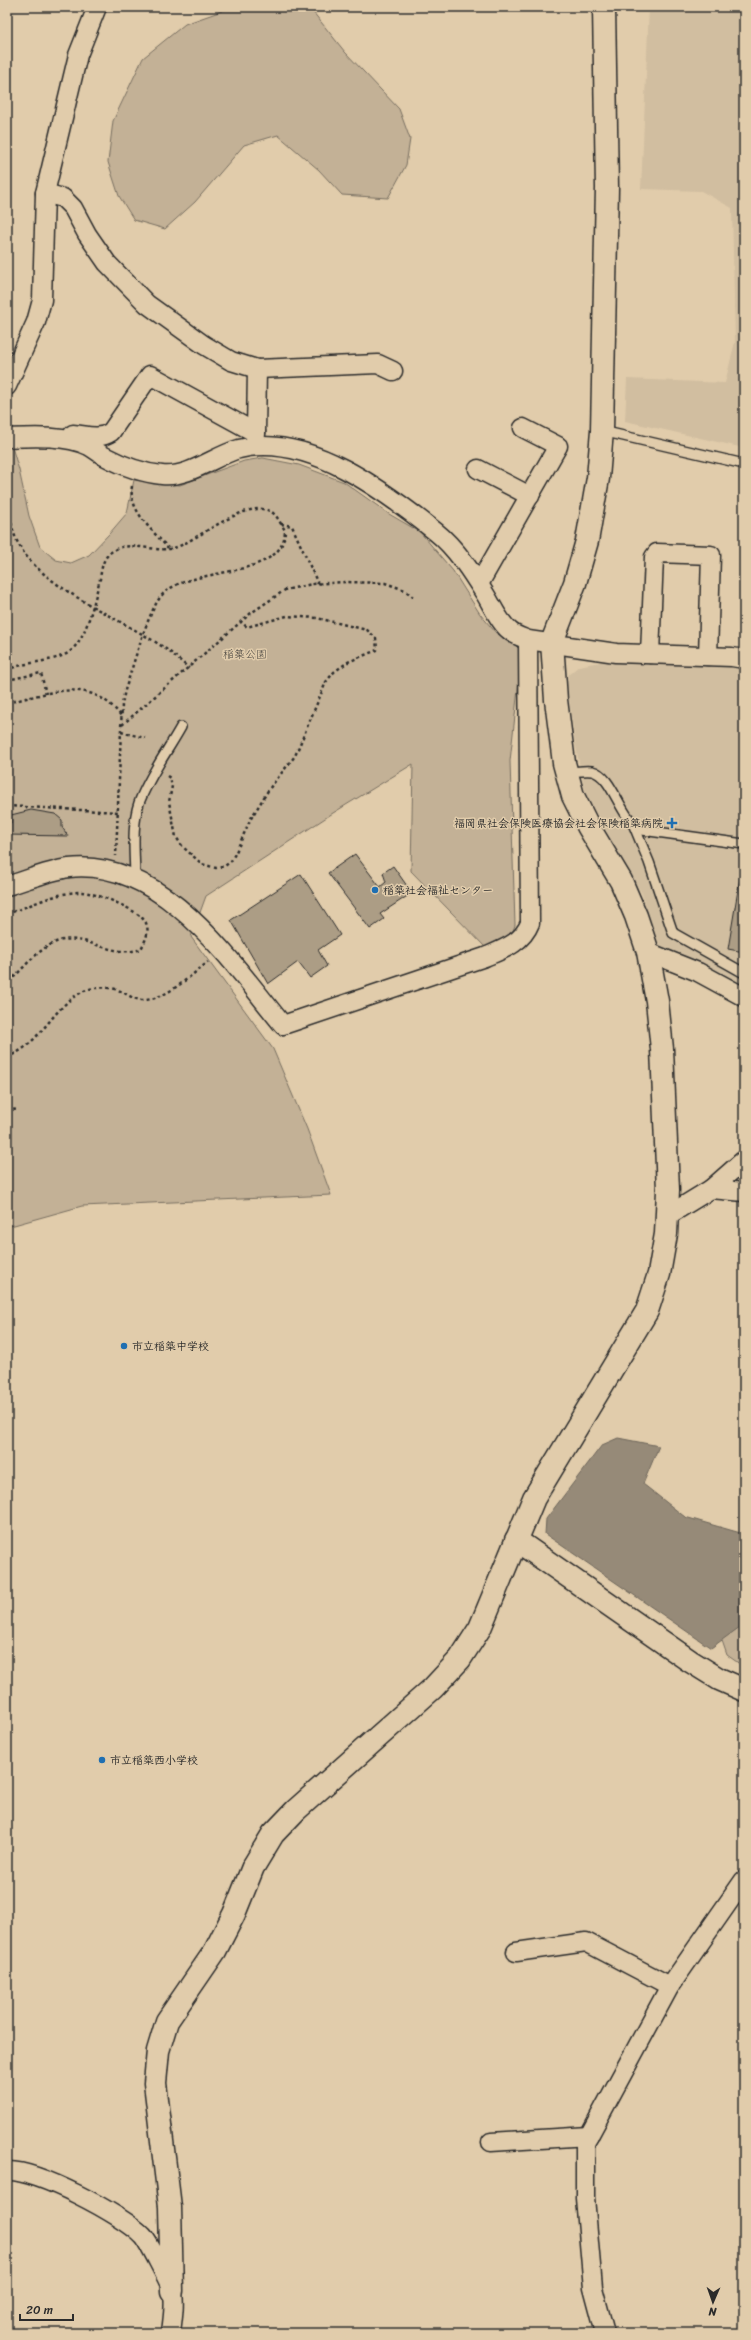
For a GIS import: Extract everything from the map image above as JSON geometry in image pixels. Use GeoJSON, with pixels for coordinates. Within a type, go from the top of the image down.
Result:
{"type":"FeatureCollection","features":[{"type":"Feature","properties":{"kind":"street"},"geometry":{"type":"LineString","coordinates":[[7,386],[36,322],[42,300],[45,193],[78,55],[97,7]]}},
{"type":"Feature","properties":{"kind":"street"},"geometry":{"type":"LineString","coordinates":[[171,2333],[172,2291],[170,2207],[155,2083],[158,2051],[167,2021],[215,1951],[234,1914],[254,1868],[273,1834],[296,1810],[433,1688],[460,1659],[480,1628],[534,1498],[647,1312],[659,1274],[666,1234],[667,1216],[662,1048],[658,1001],[648,952],[636,916],[621,881],[588,826],[573,796],[566,772],[556,700],[552,642],[575,583],[588,541],[596,492],[602,431],[607,188],[604,7]]}},
{"type":"Feature","properties":{"kind":"street"},"geometry":{"type":"LineString","coordinates":[[45,193],[63,198],[73,208],[87,234],[107,263],[147,304],[204,345],[231,362],[257,369],[378,364],[393,371]]}},
{"type":"Feature","properties":{"kind":"street"},"geometry":{"type":"LineString","coordinates":[[255,440],[257,369]]}},
{"type":"Feature","properties":{"kind":"street"},"geometry":{"type":"LineString","coordinates":[[7,438],[34,437],[56,434],[104,436],[111,432],[150,375],[255,440],[323,459],[353,474],[438,533],[466,565],[508,630],[528,640],[552,642],[616,653],[708,656],[744,660]]}},
{"type":"Feature","properties":{"kind":"street"},"geometry":{"type":"LineString","coordinates":[[479,584],[558,446],[523,428]]}},
{"type":"Feature","properties":{"kind":"street"},"geometry":{"type":"LineString","coordinates":[[34,437],[66,440],[88,446],[104,456],[134,470],[169,476],[185,472],[239,449],[255,440]]}},
{"type":"Feature","properties":{"kind":"street"},"geometry":{"type":"LineString","coordinates":[[478,469],[530,496]]}},
{"type":"Feature","properties":{"kind":"street"},"geometry":{"type":"LineString","coordinates":[[650,654],[654,557],[657,553],[711,555],[708,656]]}},
{"type":"Feature","properties":{"kind":"street"},"geometry":{"type":"LineString","coordinates":[[7,886],[68,868],[88,868],[113,873],[135,880],[166,897],[209,935],[283,1025],[485,957],[510,947],[526,934],[530,923],[528,640]]}},
{"type":"Feature","properties":{"kind":"street"},"geometry":{"type":"LineString","coordinates":[[648,952],[698,972],[744,997]]}},
{"type":"Feature","properties":{"kind":"street"},"geometry":{"type":"LineString","coordinates":[[667,1216],[711,1189],[744,1160]]}},
{"type":"Feature","properties":{"kind":"street"},"geometry":{"type":"LineString","coordinates":[[711,1189],[744,1192]]}},
{"type":"Feature","properties":{"kind":"street"},"geometry":{"type":"LineString","coordinates":[[516,1540],[719,1680],[744,1690]]}},
{"type":"Feature","properties":{"kind":"street"},"geometry":{"type":"LineString","coordinates":[[605,2333],[593,2288],[585,2198],[585,2143],[670,1986],[744,1880]]}},
{"type":"Feature","properties":{"kind":"street"},"geometry":{"type":"LineString","coordinates":[[516,1952],[586,1942],[670,1986]]}},
{"type":"Feature","properties":{"kind":"street"},"geometry":{"type":"LineString","coordinates":[[491,2142],[589,2136]]}},
{"type":"Feature","properties":{"kind":"street"},"geometry":{"type":"LineString","coordinates":[[7,2171],[16,2170],[62,2186],[91,2201],[144,2236],[172,2291]]}},
{"type":"Feature","properties":{"kind":"lane"},"geometry":{"type":"LineString","coordinates":[[602,431],[744,464]]}},
{"type":"Feature","properties":{"kind":"lane"},"geometry":{"type":"LineString","coordinates":[[135,880],[135,824],[139,804],[155,770],[181,727]]}},
{"type":"Feature","properties":{"kind":"lane"},"geometry":{"type":"LineString","coordinates":[[566,772],[592,772],[601,776],[634,826],[649,862],[673,933],[744,973]]}},
{"type":"Feature","properties":{"kind":"lane"},"geometry":{"type":"LineString","coordinates":[[634,826],[642,830],[744,844]]}},
{"type":"Feature","properties":{"kind":"path"},"geometry":{"type":"LineString","coordinates":[[134,470],[131,493],[134,504],[169,549]]}},
{"type":"Feature","properties":{"kind":"path"},"geometry":{"type":"LineString","coordinates":[[7,493],[12,525],[17,541],[26,557],[35,568],[93,605],[163,646],[189,668]]}},
{"type":"Feature","properties":{"kind":"path"},"geometry":{"type":"LineString","coordinates":[[7,670],[19,664],[58,657],[68,653],[76,645],[82,636],[93,605],[106,556],[115,550],[130,546],[169,549],[182,545],[241,512],[254,509],[274,513],[285,530],[283,542],[275,553],[263,563],[172,586],[156,604],[125,690],[121,732],[118,812],[113,873]]}},
{"type":"Feature","properties":{"kind":"path"},"geometry":{"type":"LineString","coordinates":[[281,524],[292,526],[318,584]]}},
{"type":"Feature","properties":{"kind":"path"},"geometry":{"type":"LineString","coordinates":[[122,726],[241,622],[280,593],[298,586],[318,584],[385,583],[404,590],[413,597]]}},
{"type":"Feature","properties":{"kind":"path"},"geometry":{"type":"LineString","coordinates":[[155,770],[170,778],[169,802],[176,837],[183,847],[207,867],[225,866],[231,861],[250,820],[269,789],[295,756],[326,682],[334,672],[348,662],[377,650],[376,638],[367,630],[317,618],[287,616],[247,627],[241,622]]}},
{"type":"Feature","properties":{"kind":"path"},"geometry":{"type":"LineString","coordinates":[[7,680],[41,673],[46,694]]}},
{"type":"Feature","properties":{"kind":"path"},"geometry":{"type":"LineString","coordinates":[[7,703],[61,690],[83,690],[105,700],[122,718]]}},
{"type":"Feature","properties":{"kind":"path"},"geometry":{"type":"LineString","coordinates":[[121,732],[145,738]]}},
{"type":"Feature","properties":{"kind":"path"},"geometry":{"type":"LineString","coordinates":[[7,806],[118,812]]}},
{"type":"Feature","properties":{"kind":"path"},"geometry":{"type":"LineString","coordinates":[[7,914],[62,895],[81,892],[98,895],[138,913],[146,923],[147,938],[141,949],[131,953],[118,952],[75,940],[60,941],[43,950],[7,984]]}},
{"type":"Feature","properties":{"kind":"path"},"geometry":{"type":"LineString","coordinates":[[7,1057],[25,1048],[68,1001],[82,991],[99,987],[117,990],[132,998],[146,1000],[165,993],[188,978],[222,950]]}},
{"type":"Feature","properties":{"kind":"path"},"geometry":{"type":"LineString","coordinates":[[7,1038],[12,1055]]}},
{"type":"Feature","properties":{"kind":"path"},"geometry":{"type":"LineString","coordinates":[[7,1109],[18,1110]]}},
{"type":"Feature","properties":{"kind":"shaded area"},"geometry":{"type":"Polygon","coordinates":[[[649,7],[744,7],[744,448],[625,421],[627,379],[725,383],[735,342],[732,208],[701,191],[641,189],[649,7]]]}},
{"type":"Feature","properties":{"kind":"shaded area","name":"福岡県社会保険医療協会社会保険稲築病院"},"geometry":{"type":"Polygon","coordinates":[[[605,661],[718,665],[744,669],[744,992],[657,944],[642,894],[586,796],[575,743],[567,686],[568,675],[579,666],[605,661]]]}},
{"type":"Feature","properties":{"kind":"shaded area"},"geometry":{"type":"Polygon","coordinates":[[[618,1438],[659,1446],[643,1484],[685,1517],[744,1534],[744,1624],[711,1648],[545,1534],[546,1519],[602,1445],[618,1438]]]}},
{"type":"Feature","properties":{"kind":"green space"},"geometry":{"type":"Polygon","coordinates":[[[233,7],[309,7],[345,52],[399,109],[410,139],[406,165],[388,198],[342,195],[319,170],[278,135],[244,145],[195,202],[165,229],[134,220],[119,196],[108,162],[113,121],[143,58],[185,24],[233,7]]]}},
{"type":"Feature","properties":{"kind":"green space","name":"稲築公園"},"geometry":{"type":"Polygon","coordinates":[[[11,444],[19,470],[29,516],[40,547],[56,560],[71,563],[89,555],[127,513],[134,480],[180,485],[244,461],[263,458],[299,465],[344,482],[389,514],[420,532],[453,571],[480,614],[496,633],[513,643],[522,652],[510,761],[515,925],[510,940],[489,951],[411,871],[413,764],[333,813],[206,896],[191,937],[273,1049],[307,1129],[331,1195],[82,1206],[7,1227],[7,445],[11,444]]]}},
{"type":"Feature","properties":{"kind":"green space"},"geometry":{"type":"Polygon","coordinates":[[[744,1595],[744,1667],[727,1655],[716,1623],[744,1595]]]}},
{"type":"Feature","properties":{"kind":"building"},"geometry":{"type":"Polygon","coordinates":[[[31,810],[55,814],[62,820],[62,827],[68,836],[7,835],[7,825],[11,823],[11,815],[31,810]]]}},
{"type":"Feature","properties":{"kind":"building","name":"稲築社会福祉センター"},"geometry":{"type":"Polygon","coordinates":[[[355,854],[380,887],[386,882],[383,873],[393,866],[412,893],[380,914],[384,919],[370,929],[328,873],[355,854]]]}},
{"type":"Feature","properties":{"kind":"building"},"geometry":{"type":"Polygon","coordinates":[[[742,866],[744,866],[744,952],[728,949],[742,866]]]}},
{"type":"Feature","properties":{"kind":"building"},"geometry":{"type":"Polygon","coordinates":[[[301,874],[340,935],[318,950],[327,966],[310,978],[298,962],[268,984],[231,920],[301,874]]]}},
{"type":"Feature","properties":{"kind":"place","name":"福岡県社会保険医療協会社会保険稲築病院"},"geometry":{"type":"Point","coordinates":[672,823]}},
{"type":"Feature","properties":{"kind":"place","name":"稲築社会福祉センター"},"geometry":{"type":"Point","coordinates":[375,890]}},
{"type":"Feature","properties":{"kind":"place","name":"市立稲築中学校"},"geometry":{"type":"Point","coordinates":[124,1346]}},
{"type":"Feature","properties":{"kind":"place","name":"市立稲築西小学校"},"geometry":{"type":"Point","coordinates":[102,1760]}}]}
